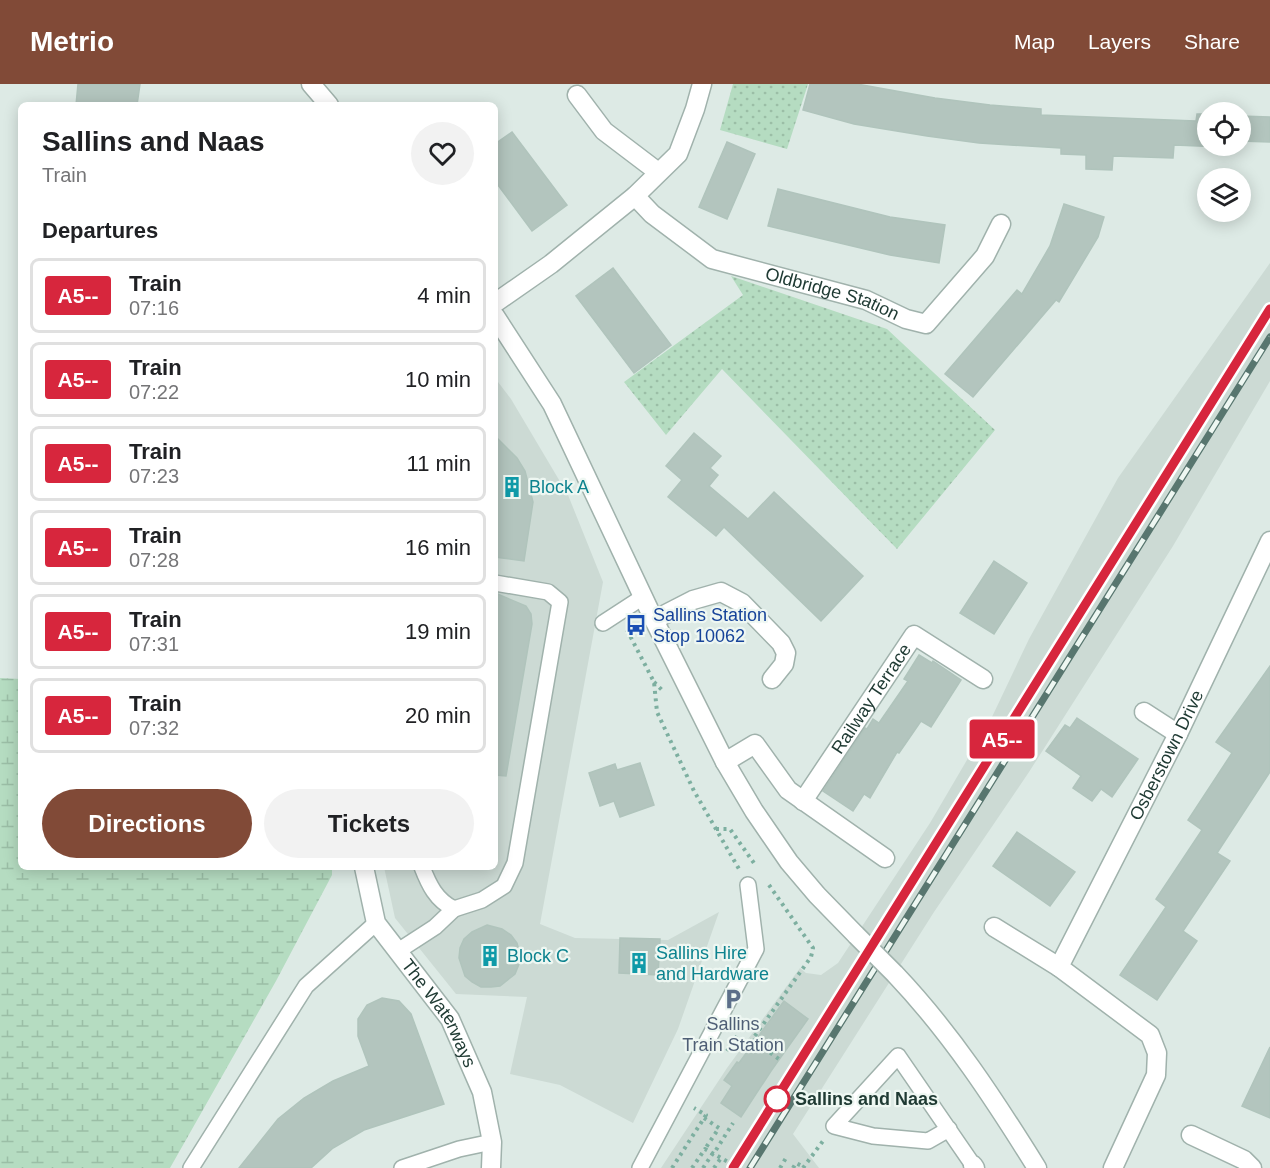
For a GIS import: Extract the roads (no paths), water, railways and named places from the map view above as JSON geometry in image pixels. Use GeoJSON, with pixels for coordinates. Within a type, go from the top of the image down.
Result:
{"type":"FeatureCollection","features":[{"type":"Feature","properties":{"kind":"street"},"geometry":{"type":"LineString","coordinates":[[311,84],[326,102]]}},
{"type":"Feature","properties":{"kind":"street"},"geometry":{"type":"LineString","coordinates":[[498,301],[551,264],[635,196],[678,154],[695,110],[702,84]]}},
{"type":"Feature","properties":{"kind":"street"},"geometry":{"type":"LineString","coordinates":[[577,95],[604,131],[658,172]]}},
{"type":"Feature","properties":{"kind":"street","name":"Oldbridge Station"},"geometry":{"type":"LineString","coordinates":[[635,196],[652,214],[712,260],[866,300],[906,319],[926,324],[985,256],[1001,224]]}},
{"type":"Feature","properties":{"kind":"street"},"geometry":{"type":"LineString","coordinates":[[498,321],[552,404],[654,620],[725,762],[754,812],[778,847],[817,895],[925,1006],[982,1081],[1037,1168]]}},
{"type":"Feature","properties":{"kind":"street","name":"Osberstown Drive"},"geometry":{"type":"LineString","coordinates":[[1059,967],[1179,734],[1270,541]]}},
{"type":"Feature","properties":{"kind":"street"},"geometry":{"type":"LineString","coordinates":[[654,620],[693,600],[721,592],[742,603],[781,643],[786,653],[784,663],[772,679]]}},
{"type":"Feature","properties":{"kind":"street","name":"Railway Terrace"},"geometry":{"type":"LineString","coordinates":[[803,801],[914,635],[983,679]]}},
{"type":"Feature","properties":{"kind":"street"},"geometry":{"type":"LineString","coordinates":[[1144,712],[1179,734]]}},
{"type":"Feature","properties":{"kind":"street"},"geometry":{"type":"LineString","coordinates":[[725,762],[754,744],[788,790],[885,858]]}},
{"type":"Feature","properties":{"kind":"street","name":"The Waterways"},"geometry":{"type":"LineString","coordinates":[[365,870],[376,923],[450,1019],[482,1092],[492,1142],[491,1168]]}},
{"type":"Feature","properties":{"kind":"street"},"geometry":{"type":"LineString","coordinates":[[994,927],[1059,967],[1150,1035],[1156,1053],[1156,1075],[1113,1168]]}},
{"type":"Feature","properties":{"kind":"street"},"geometry":{"type":"LineString","coordinates":[[1191,1135],[1245,1160],[1252,1168]]}},
{"type":"Feature","properties":{"kind":"lane"},"geometry":{"type":"LineString","coordinates":[[398,951],[435,927],[454,909],[482,900],[504,886],[515,864],[560,602],[549,592],[498,584]]}},
{"type":"Feature","properties":{"kind":"lane"},"geometry":{"type":"LineString","coordinates":[[603,622],[644,597]]}},
{"type":"Feature","properties":{"kind":"lane"},"geometry":{"type":"LineString","coordinates":[[423,870],[429,884],[442,903],[454,909]]}},
{"type":"Feature","properties":{"kind":"lane"},"geometry":{"type":"LineString","coordinates":[[640,1168],[756,949],[748,885]]}},
{"type":"Feature","properties":{"kind":"lane"},"geometry":{"type":"LineString","coordinates":[[191,1168],[306,986],[376,923]]}},
{"type":"Feature","properties":{"kind":"lane"},"geometry":{"type":"LineString","coordinates":[[949,1129],[928,1141],[873,1136],[834,1126],[898,1056],[949,1129],[974,1167]]}},
{"type":"Feature","properties":{"kind":"lane"},"geometry":{"type":"LineString","coordinates":[[402,1168],[435,1163],[459,1149],[492,1142]]}},
{"type":"Feature","properties":{"kind":"railway"},"geometry":{"type":"LineString","coordinates":[[733,1168],[1270,309]]}},
{"type":"Feature","properties":{"kind":"railway"},"geometry":{"type":"LineString","coordinates":[[750,1168],[1270,337]]}},
{"type":"Feature","properties":{"kind":"train","name":"A5--"},"geometry":{"type":"LineString","coordinates":[[733,1168],[1270,309]]}},
{"type":"Feature","properties":{"kind":"place","name":"Block A"},"geometry":{"type":"Point","coordinates":[512,487]}},
{"type":"Feature","properties":{"kind":"place","name":"Sallins Station Stop 10062"},"geometry":{"type":"Point","coordinates":[636,625]}},
{"type":"Feature","properties":{"kind":"place","name":"Block C"},"geometry":{"type":"Point","coordinates":[490,956]}},
{"type":"Feature","properties":{"kind":"place","name":"Sallins Hire and Hardware"},"geometry":{"type":"Point","coordinates":[639,963]}},
{"type":"Feature","properties":{"kind":"place","name":"Sallins Train Station"},"geometry":{"type":"Point","coordinates":[733,999]}},
{"type":"Feature","properties":{"kind":"place","name":"Sallins and Naas"},"geometry":{"type":"Point","coordinates":[777,1099]}}]}
